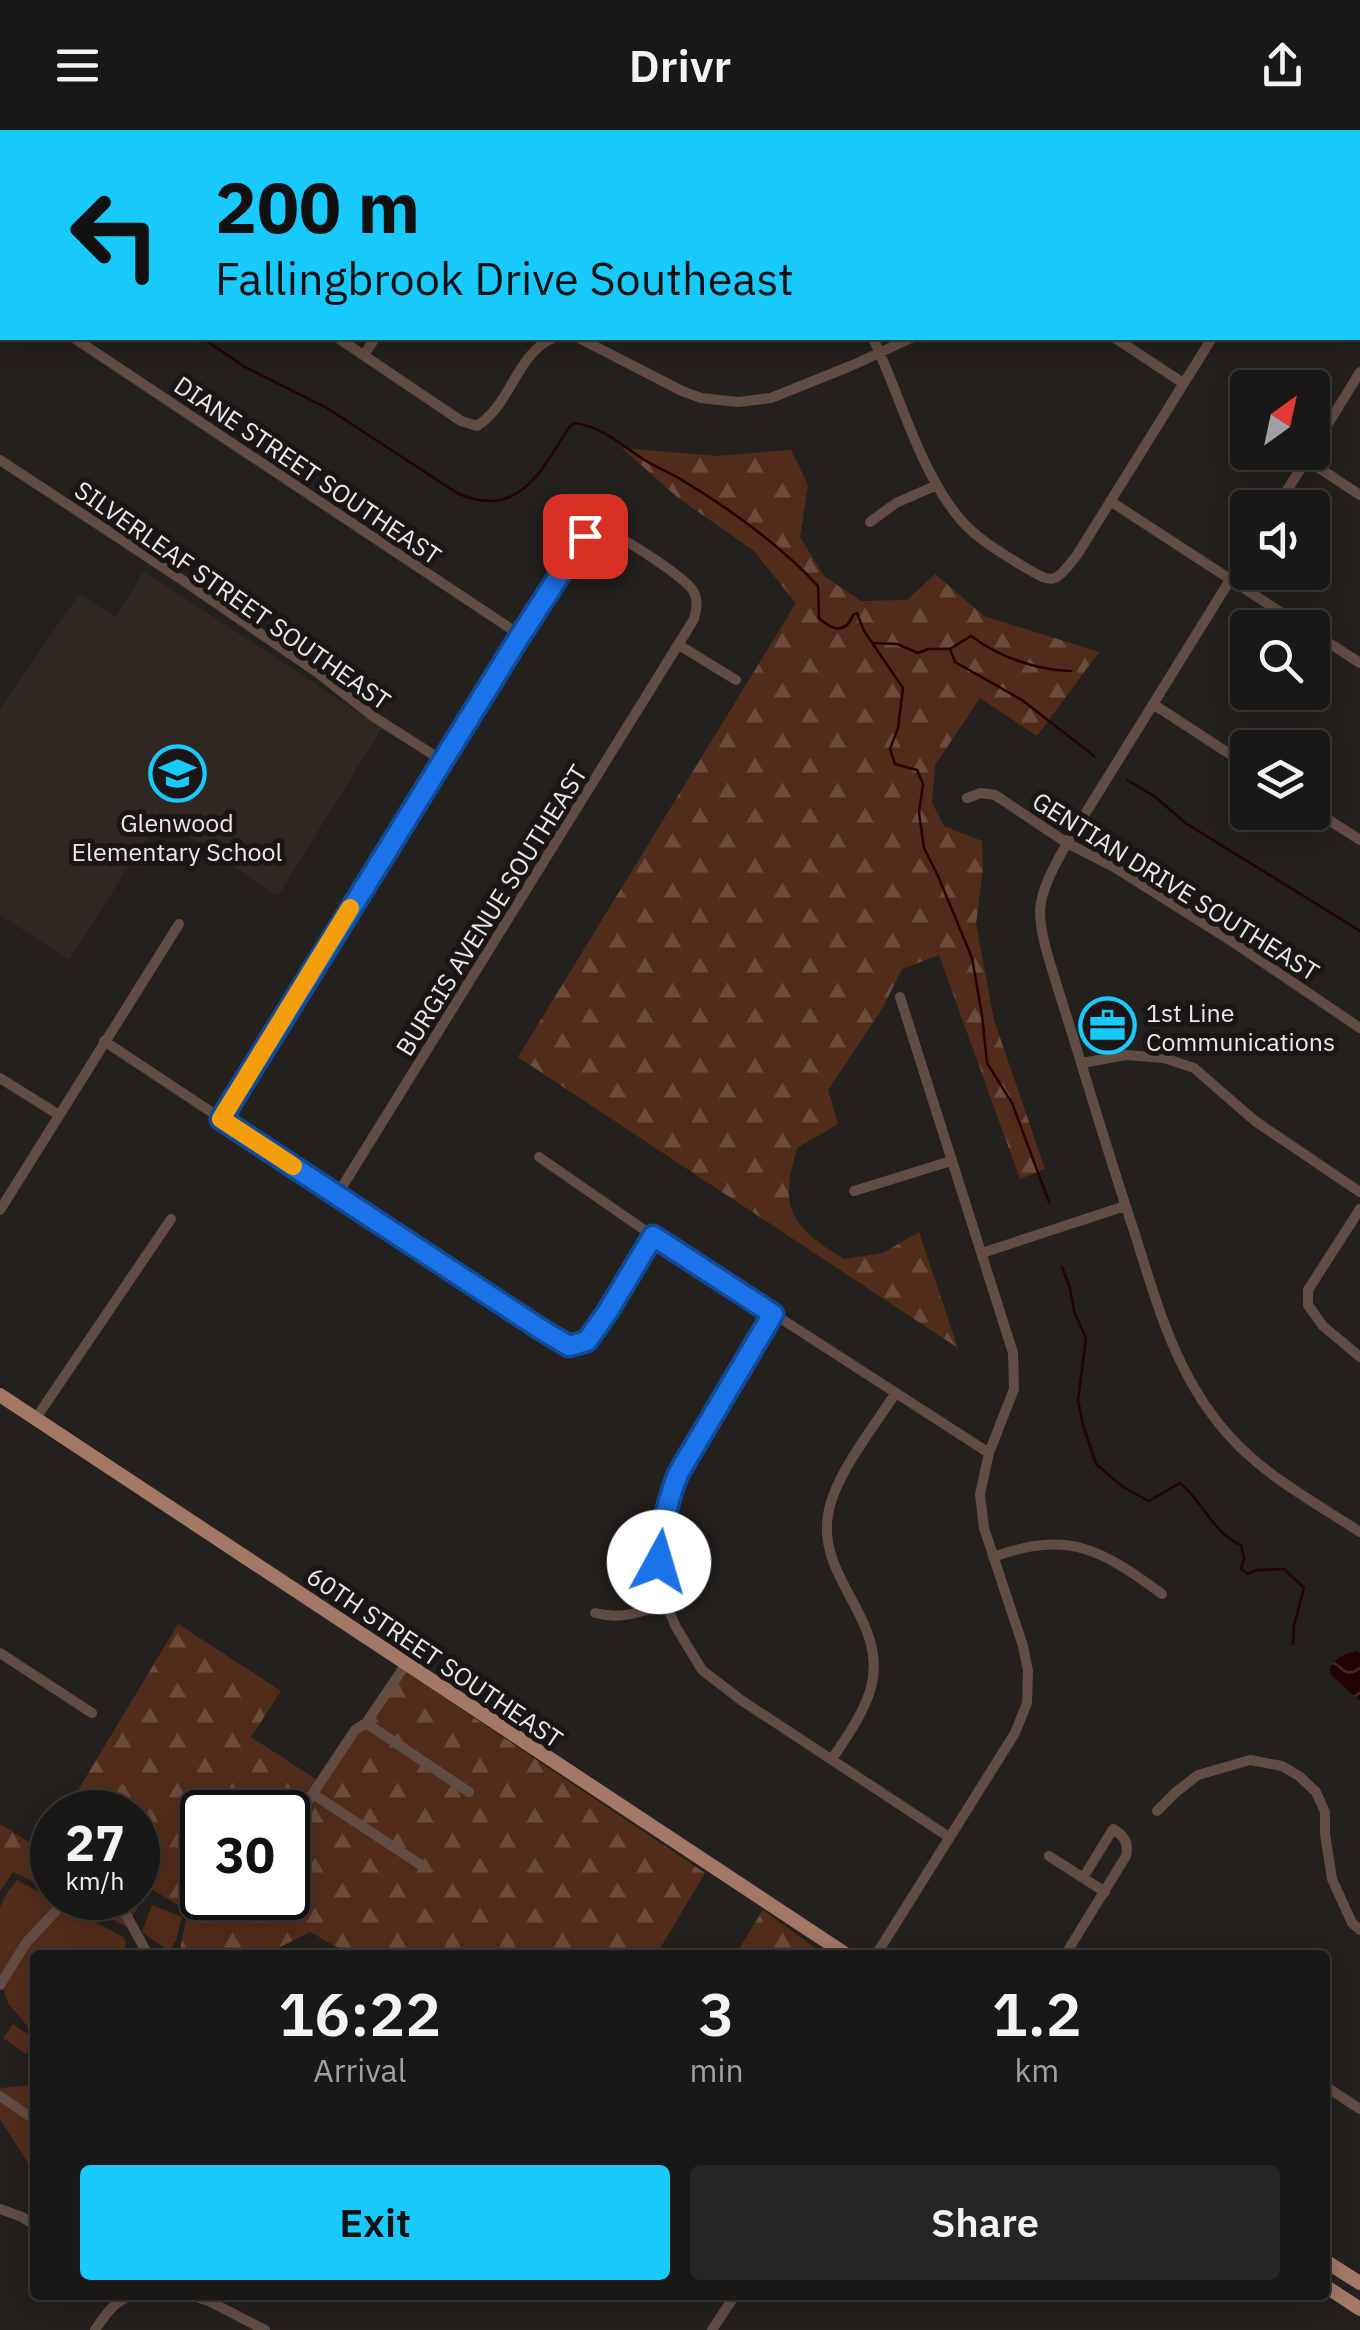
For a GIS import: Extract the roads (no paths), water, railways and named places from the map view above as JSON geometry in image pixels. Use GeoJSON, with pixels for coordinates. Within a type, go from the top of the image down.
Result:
{"type":"FeatureCollection","features":[{"type":"Feature","properties":{"kind":"main road","name":"60TH STREET SOUTHEAST"},"geometry":{"type":"LineString","coordinates":[[0,1395],[838,1950]]}},
{"type":"Feature","properties":{"kind":"main road"},"geometry":{"type":"LineString","coordinates":[[1330,2264],[1360,2284]]}},
{"type":"Feature","properties":{"kind":"main road"},"geometry":{"type":"LineString","coordinates":[[1330,2289],[1360,2308]]}},
{"type":"Feature","properties":{"kind":"street","name":"DIANE STREET SOUTHEAST"},"geometry":{"type":"LineString","coordinates":[[77,340],[520,636]]}},
{"type":"Feature","properties":{"kind":"street"},"geometry":{"type":"LineString","coordinates":[[341,340],[462,421],[478,426],[488,419],[529,356],[548,340]]}},
{"type":"Feature","properties":{"kind":"street"},"geometry":{"type":"LineString","coordinates":[[364,355],[373,340]]}},
{"type":"Feature","properties":{"kind":"street"},"geometry":{"type":"LineString","coordinates":[[584,340],[682,391],[701,398],[738,402],[771,398],[907,340]]}},
{"type":"Feature","properties":{"kind":"street"},"geometry":{"type":"LineString","coordinates":[[874,340],[937,485],[961,520],[986,543],[1041,578],[1053,579],[1063,574],[1211,340]]}},
{"type":"Feature","properties":{"kind":"street"},"geometry":{"type":"LineString","coordinates":[[1118,340],[1182,384]]}},
{"type":"Feature","properties":{"kind":"street"},"geometry":{"type":"LineString","coordinates":[[1330,421],[1360,372]]}},
{"type":"Feature","properties":{"kind":"street","name":"SILVERLEAF STREET SOUTHEAST"},"geometry":{"type":"LineString","coordinates":[[0,460],[181,579],[318,673],[374,717],[443,761]]}},
{"type":"Feature","properties":{"kind":"street"},"geometry":{"type":"LineString","coordinates":[[1330,470],[1360,495]]}},
{"type":"Feature","properties":{"kind":"street"},"geometry":{"type":"LineString","coordinates":[[870,522],[896,503],[937,485]]}},
{"type":"Feature","properties":{"kind":"street"},"geometry":{"type":"LineString","coordinates":[[1110,501],[1230,578],[1050,874],[1040,909],[1048,955],[1125,1206],[1170,1341],[1184,1371],[1210,1413],[1260,1466],[1360,1532]]}},
{"type":"Feature","properties":{"kind":"street"},"geometry":{"type":"LineString","coordinates":[[221,1119],[585,536],[595,531],[612,534],[680,578],[692,590],[697,603],[694,619],[679,645],[736,680]]}},
{"type":"Feature","properties":{"kind":"street"},"geometry":{"type":"LineString","coordinates":[[1248,590],[1278,610]]}},
{"type":"Feature","properties":{"kind":"street"},"geometry":{"type":"LineString","coordinates":[[1330,644],[1360,664]]}},
{"type":"Feature","properties":{"kind":"street","name":"BURGIS AVENUE SOUTHEAST"},"geometry":{"type":"LineString","coordinates":[[337,1196],[679,645]]}},
{"type":"Feature","properties":{"kind":"street"},"geometry":{"type":"LineString","coordinates":[[1154,704],[1230,754]]}},
{"type":"Feature","properties":{"kind":"street","name":"GENTIAN DRIVE SOUTHEAST"},"geometry":{"type":"LineString","coordinates":[[967,798],[981,793],[996,795],[1067,844],[1114,867],[1218,933],[1360,1028]]}},
{"type":"Feature","properties":{"kind":"street"},"geometry":{"type":"LineString","coordinates":[[1330,821],[1360,840]]}},
{"type":"Feature","properties":{"kind":"street"},"geometry":{"type":"LineString","coordinates":[[0,1210],[178,924]]}},
{"type":"Feature","properties":{"kind":"street"},"geometry":{"type":"LineString","coordinates":[[879,1950],[1015,1733],[1026,1703],[1028,1671],[984,1528],[980,1494],[989,1453],[1014,1389],[1013,1353],[900,997]]}},
{"type":"Feature","properties":{"kind":"street"},"geometry":{"type":"LineString","coordinates":[[104,1041],[569,1346],[587,1341],[653,1236]]}},
{"type":"Feature","properties":{"kind":"street"},"geometry":{"type":"LineString","coordinates":[[1082,1063],[1126,1054],[1164,1058],[1194,1068],[1254,1121],[1360,1192]]}},
{"type":"Feature","properties":{"kind":"street"},"geometry":{"type":"LineString","coordinates":[[0,1078],[59,1115]]}},
{"type":"Feature","properties":{"kind":"street"},"geometry":{"type":"LineString","coordinates":[[538,1157],[989,1453]]}},
{"type":"Feature","properties":{"kind":"street"},"geometry":{"type":"LineString","coordinates":[[854,1191],[951,1162]]}},
{"type":"Feature","properties":{"kind":"street"},"geometry":{"type":"LineString","coordinates":[[982,1253],[1125,1206]]}},
{"type":"Feature","properties":{"kind":"street"},"geometry":{"type":"LineString","coordinates":[[1360,1208],[1308,1290],[1308,1305],[1324,1326],[1360,1357]]}},
{"type":"Feature","properties":{"kind":"street"},"geometry":{"type":"LineString","coordinates":[[36,1418],[171,1219]]}},
{"type":"Feature","properties":{"kind":"street"},"geometry":{"type":"LineString","coordinates":[[773,1314],[691,1450],[667,1502],[659,1562],[666,1604],[702,1670],[741,1700],[949,1837]]}},
{"type":"Feature","properties":{"kind":"street"},"geometry":{"type":"LineString","coordinates":[[832,1760],[860,1715],[870,1691],[874,1665],[868,1630],[835,1567],[827,1518],[834,1488],[895,1394]]}},
{"type":"Feature","properties":{"kind":"street"},"geometry":{"type":"LineString","coordinates":[[993,1557],[1050,1543],[1084,1547],[1125,1566],[1162,1594]]}},
{"type":"Feature","properties":{"kind":"street"},"geometry":{"type":"LineString","coordinates":[[595,1613],[629,1616],[666,1604]]}},
{"type":"Feature","properties":{"kind":"street"},"geometry":{"type":"LineString","coordinates":[[0,1653],[92,1713]]}},
{"type":"Feature","properties":{"kind":"street"},"geometry":{"type":"LineString","coordinates":[[310,1798],[355,1730],[366,1723],[406,1664]]}},
{"type":"Feature","properties":{"kind":"street"},"geometry":{"type":"LineString","coordinates":[[366,1723],[470,1792]]}},
{"type":"Feature","properties":{"kind":"street"},"geometry":{"type":"LineString","coordinates":[[1157,1811],[1198,1776],[1250,1760],[1282,1766],[1316,1792],[1323,1807],[1332,1879],[1352,1923],[1360,1930]]}},
{"type":"Feature","properties":{"kind":"street"},"geometry":{"type":"LineString","coordinates":[[313,1794],[421,1865]]}},
{"type":"Feature","properties":{"kind":"street"},"geometry":{"type":"LineString","coordinates":[[1068,1950],[1126,1856],[1128,1848],[1118,1832],[1113,1829],[1084,1878]]}},
{"type":"Feature","properties":{"kind":"street"},"geometry":{"type":"LineString","coordinates":[[1048,1856],[1105,1892]]}},
{"type":"Feature","properties":{"kind":"street"},"geometry":{"type":"LineString","coordinates":[[0,1984],[26,1942],[47,1920]]}},
{"type":"Feature","properties":{"kind":"street"},"geometry":{"type":"LineString","coordinates":[[129,1920],[145,1950]]}},
{"type":"Feature","properties":{"kind":"street"},"geometry":{"type":"LineString","coordinates":[[1330,2089],[1360,2109]]}},
{"type":"Feature","properties":{"kind":"street"},"geometry":{"type":"LineString","coordinates":[[0,2096],[30,2117]]}},
{"type":"Feature","properties":{"kind":"street"},"geometry":{"type":"LineString","coordinates":[[0,2209],[30,2222]]}},
{"type":"Feature","properties":{"kind":"street"},"geometry":{"type":"LineString","coordinates":[[95,2330],[108,2311],[123,2300]]}},
{"type":"Feature","properties":{"kind":"street"},"geometry":{"type":"LineString","coordinates":[[209,2300],[264,2330]]}},
{"type":"Feature","properties":{"kind":"street"},"geometry":{"type":"LineString","coordinates":[[712,2330],[732,2300]]}},
{"type":"Feature","properties":{"kind":"water"},"geometry":{"type":"Polygon","coordinates":[[[1360,1653],[1360,1701],[1329,1669],[1340,1657],[1360,1653]]]}},
{"type":"Feature","properties":{"kind":"waterway"},"geometry":{"type":"LineString","coordinates":[[205,340],[245,367],[327,408],[457,493],[478,500],[496,501],[512,496],[538,474],[570,426],[575,423],[594,428],[696,489],[769,540],[818,586],[819,618],[824,622],[842,628],[857,613],[864,631],[903,688],[898,728],[890,749],[895,764],[917,770],[923,784],[919,813],[924,848],[972,958],[987,1063],[1012,1103],[1049,1202]]}},
{"type":"Feature","properties":{"kind":"waterway"},"geometry":{"type":"LineString","coordinates":[[874,643],[897,644],[918,653],[950,649],[971,636],[1018,661],[1071,671]]}},
{"type":"Feature","properties":{"kind":"waterway"},"geometry":{"type":"LineString","coordinates":[[950,649],[955,662],[1022,700],[1094,756]]}},
{"type":"Feature","properties":{"kind":"waterway"},"geometry":{"type":"LineString","coordinates":[[1127,780],[1154,796],[1187,824],[1360,931]]}},
{"type":"Feature","properties":{"kind":"waterway"},"geometry":{"type":"LineString","coordinates":[[1062,1267],[1086,1338],[1078,1400],[1096,1464],[1123,1487],[1149,1501],[1180,1483],[1215,1525],[1241,1545],[1241,1569],[1248,1574],[1284,1569],[1304,1588],[1293,1644]]}},
{"type":"Feature","properties":{"kind":"place","name":"Glenwood Elementary School"},"geometry":{"type":"Point","coordinates":[177,773]}},
{"type":"Feature","properties":{"kind":"place","name":"1st Line Communications"},"geometry":{"type":"Point","coordinates":[1107,1026]}}]}
